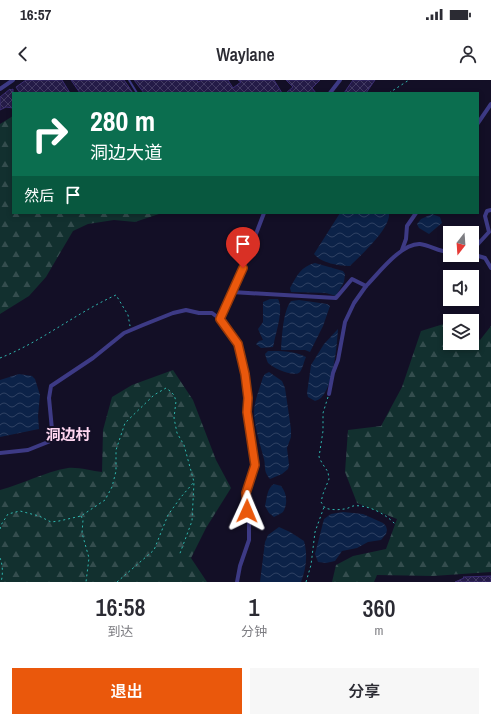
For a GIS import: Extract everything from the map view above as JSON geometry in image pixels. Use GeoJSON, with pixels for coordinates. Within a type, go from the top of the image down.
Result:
{"type":"FeatureCollection","features":[{"type":"Feature","properties":{"kind":"street"},"geometry":{"type":"LineString","coordinates":[[0,89],[13,80]]}},
{"type":"Feature","properties":{"kind":"street"},"geometry":{"type":"LineString","coordinates":[[331,92],[340,80]]}},
{"type":"Feature","properties":{"kind":"street"},"geometry":{"type":"LineString","coordinates":[[479,122],[491,104]]}},
{"type":"Feature","properties":{"kind":"street"},"geometry":{"type":"LineString","coordinates":[[479,243],[489,232],[485,216],[487,211],[491,210]]}},
{"type":"Feature","properties":{"kind":"street"},"geometry":{"type":"LineString","coordinates":[[220,319],[253,243],[264,214]]}},
{"type":"Feature","properties":{"kind":"street"},"geometry":{"type":"LineString","coordinates":[[402,250],[406,239],[407,226],[415,214]]}},
{"type":"Feature","properties":{"kind":"street"},"geometry":{"type":"LineString","coordinates":[[329,394],[333,372],[338,360],[345,322],[354,303],[366,286],[395,256],[406,248],[419,244],[443,252]]}},
{"type":"Feature","properties":{"kind":"street"},"geometry":{"type":"LineString","coordinates":[[479,256],[485,258],[491,268]]}},
{"type":"Feature","properties":{"kind":"street"},"geometry":{"type":"LineString","coordinates":[[232,292],[336,298],[352,279],[366,286]]}},
{"type":"Feature","properties":{"kind":"street"},"geometry":{"type":"LineString","coordinates":[[0,454],[28,450],[53,440],[49,398],[51,386],[93,358],[124,333],[173,313],[186,310],[199,313],[212,313],[220,319],[238,344],[242,359],[248,398],[247,412],[255,465],[246,493],[249,540],[240,566],[237,582]]}},
{"type":"Feature","properties":{"kind":"lane"},"geometry":{"type":"LineString","coordinates":[[128,80],[136,92]]}},
{"type":"Feature","properties":{"kind":"path"},"geometry":{"type":"LineString","coordinates":[[391,92],[409,80]]}},
{"type":"Feature","properties":{"kind":"path"},"geometry":{"type":"LineString","coordinates":[[0,358],[33,343],[100,302],[116,295],[128,315],[132,329]]}},
{"type":"Feature","properties":{"kind":"path"},"geometry":{"type":"LineString","coordinates":[[0,529],[8,514],[20,511],[39,516],[52,522],[81,516],[105,500],[112,487],[117,463],[116,450],[125,423],[154,395],[166,388],[174,395],[176,401],[174,418],[177,433],[184,445],[194,482],[192,521],[179,556]]}},
{"type":"Feature","properties":{"kind":"path"},"geometry":{"type":"LineString","coordinates":[[329,394],[323,412],[323,431],[319,457],[328,472],[329,479],[322,494],[321,502],[324,507],[337,510],[352,506],[362,506],[390,518],[395,524]]}},
{"type":"Feature","properties":{"kind":"path"},"geometry":{"type":"LineString","coordinates":[[117,582],[154,550],[168,515],[194,482]]}},
{"type":"Feature","properties":{"kind":"path"},"geometry":{"type":"LineString","coordinates":[[306,582],[311,565],[315,532],[324,507]]}},
{"type":"Feature","properties":{"kind":"path"},"geometry":{"type":"LineString","coordinates":[[81,516],[83,520],[82,533],[89,558],[86,582]]}},
{"type":"Feature","properties":{"kind":"path"},"geometry":{"type":"LineString","coordinates":[[0,558],[2,570],[1,582]]}},
{"type":"Feature","properties":{"kind":"green space"},"geometry":{"type":"Polygon","coordinates":[[[12,117],[12,214],[159,214],[135,222],[114,220],[88,224],[73,231],[46,277],[29,296],[0,314],[0,124],[12,117]]]}},
{"type":"Feature","properties":{"kind":"green space"},"geometry":{"type":"Polygon","coordinates":[[[443,324],[443,350],[479,350],[479,339],[480,340],[491,326],[491,572],[433,576],[377,575],[374,582],[332,582],[336,565],[353,556],[386,549],[397,519],[357,503],[345,472],[348,430],[381,426],[402,387],[421,331],[443,324]]]}},
{"type":"Feature","properties":{"kind":"green space"},"geometry":{"type":"Polygon","coordinates":[[[173,370],[193,400],[216,460],[231,488],[206,528],[191,558],[207,582],[0,582],[0,490],[50,472],[68,468],[102,472],[103,430],[112,397],[132,385],[173,370]]]}},
{"type":"Feature","properties":{"kind":"water"},"geometry":{"type":"Polygon","coordinates":[[[339,214],[389,214],[385,226],[380,233],[368,248],[350,266],[336,265],[326,262],[314,254],[339,214]]]}},
{"type":"Feature","properties":{"kind":"water"},"geometry":{"type":"Polygon","coordinates":[[[432,214],[440,217],[442,223],[429,234],[419,228],[417,224],[421,219],[432,214]]]}},
{"type":"Feature","properties":{"kind":"water"},"geometry":{"type":"Polygon","coordinates":[[[315,263],[343,271],[345,274],[344,282],[336,296],[326,293],[291,292],[290,288],[300,272],[310,264],[315,263]]]}},
{"type":"Feature","properties":{"kind":"water"},"geometry":{"type":"Polygon","coordinates":[[[270,299],[278,299],[280,303],[279,321],[273,347],[261,348],[256,344],[263,340],[258,329],[263,322],[263,302],[270,299]]]}},
{"type":"Feature","properties":{"kind":"water"},"geometry":{"type":"Polygon","coordinates":[[[299,300],[327,304],[330,306],[323,326],[310,352],[305,350],[281,350],[283,324],[288,305],[291,301],[299,300]]]}},
{"type":"Feature","properties":{"kind":"water"},"geometry":{"type":"Polygon","coordinates":[[[338,329],[335,358],[330,381],[321,398],[315,401],[308,397],[307,393],[311,365],[324,344],[338,329]]]}},
{"type":"Feature","properties":{"kind":"water"},"geometry":{"type":"Polygon","coordinates":[[[268,351],[293,352],[306,357],[302,369],[297,374],[279,370],[268,363],[265,354],[268,351]]]}},
{"type":"Feature","properties":{"kind":"water"},"geometry":{"type":"Polygon","coordinates":[[[269,372],[282,381],[285,388],[291,429],[291,437],[287,448],[288,469],[282,474],[270,479],[266,471],[254,413],[256,399],[263,377],[269,372]]]}},
{"type":"Feature","properties":{"kind":"water"},"geometry":{"type":"Polygon","coordinates":[[[19,374],[32,376],[35,379],[40,395],[38,416],[39,429],[0,437],[0,380],[19,374]]]}},
{"type":"Feature","properties":{"kind":"water"},"geometry":{"type":"Polygon","coordinates":[[[274,484],[281,486],[283,489],[286,495],[286,502],[283,512],[274,517],[269,513],[265,506],[269,491],[274,484]]]}},
{"type":"Feature","properties":{"kind":"water"},"geometry":{"type":"Polygon","coordinates":[[[343,512],[363,514],[383,523],[386,526],[386,534],[381,540],[368,542],[357,548],[342,551],[335,561],[326,563],[318,562],[315,554],[324,519],[331,514],[343,512]]]}},
{"type":"Feature","properties":{"kind":"water"},"geometry":{"type":"Polygon","coordinates":[[[279,527],[304,541],[306,562],[301,582],[260,582],[265,542],[268,535],[279,527]]]}},
{"type":"Feature","properties":{"kind":"building"},"geometry":{"type":"Polygon","coordinates":[[[26,80],[62,80],[69,92],[19,92],[16,87],[26,80]]]}},
{"type":"Feature","properties":{"kind":"building"},"geometry":{"type":"Polygon","coordinates":[[[71,80],[124,80],[132,92],[79,92],[71,80]]]}},
{"type":"Feature","properties":{"kind":"building"},"geometry":{"type":"Polygon","coordinates":[[[134,80],[197,80],[198,82],[202,80],[228,80],[233,88],[241,82],[238,80],[274,80],[281,92],[143,92],[134,80]]]}},
{"type":"Feature","properties":{"kind":"building"},"geometry":{"type":"Polygon","coordinates":[[[286,80],[320,80],[312,88],[315,92],[287,92],[293,87],[286,80]]]}},
{"type":"Feature","properties":{"kind":"building"},"geometry":{"type":"Polygon","coordinates":[[[353,80],[375,80],[367,92],[345,92],[353,80]]]}},
{"type":"Feature","properties":{"kind":"building"},"geometry":{"type":"Polygon","coordinates":[[[10,89],[13,89],[12,108],[6,107],[0,110],[0,97],[10,89]]]}},
{"type":"Feature","properties":{"kind":"building"},"geometry":{"type":"Polygon","coordinates":[[[491,576],[491,582],[455,582],[464,578],[463,577],[491,576]]]}},
{"type":"Feature","properties":{"kind":"district","name":"洞边村"},"geometry":{"type":"Point","coordinates":[68,434]}},
{"type":"Feature","properties":{"kind":"route"},"geometry":{"type":"LineString","coordinates":[[243,268],[220,319],[238,344],[245,374],[248,398],[247,412],[255,465],[246,493],[247,511]]}}]}
